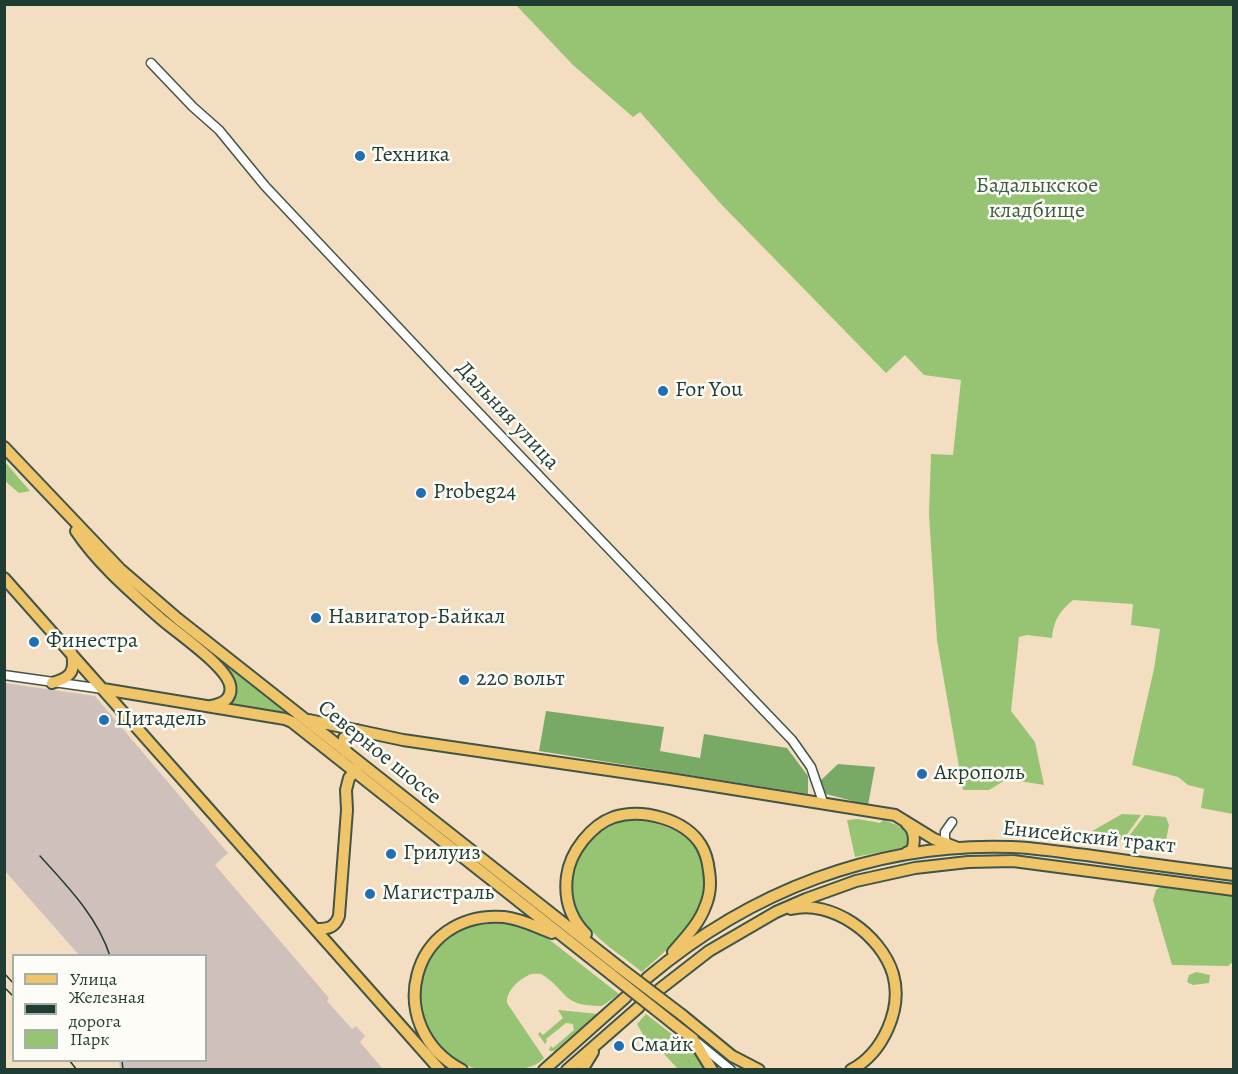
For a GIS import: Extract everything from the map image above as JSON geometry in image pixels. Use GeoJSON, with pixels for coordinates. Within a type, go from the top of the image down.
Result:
{"type":"FeatureCollection","features":[{"type":"Feature","properties":{"kind":"main road","name":"Северное шоссе"},"geometry":{"type":"LineString","coordinates":[[4,447],[120,569],[178,619],[345,752],[369,784],[567,940],[614,968],[693,1039]]}},
{"type":"Feature","properties":{"kind":"main road"},"geometry":{"type":"LineString","coordinates":[[63,511],[83,542],[112,572],[159,617],[222,670],[231,688],[230,695],[227,700],[211,706]]}},
{"type":"Feature","properties":{"kind":"main road"},"geometry":{"type":"LineString","coordinates":[[4,578],[440,1070]]}},
{"type":"Feature","properties":{"kind":"main road"},"geometry":{"type":"LineString","coordinates":[[52,682],[61,680],[70,674],[74,664],[71,651]]}},
{"type":"Feature","properties":{"kind":"main road","name":"Северное шоссе"},"geometry":{"type":"LineString","coordinates":[[103,689],[211,706],[292,722],[357,768],[614,968],[682,1015],[732,1056]]}},
{"type":"Feature","properties":{"kind":"main road"},"geometry":{"type":"LineString","coordinates":[[306,720],[462,749],[823,802],[895,815],[934,839],[954,846]]}},
{"type":"Feature","properties":{"kind":"main road"},"geometry":{"type":"LineString","coordinates":[[345,752],[344,738],[357,730]]}},
{"type":"Feature","properties":{"kind":"main road"},"geometry":{"type":"LineString","coordinates":[[317,929],[332,927],[339,916],[347,810],[346,790],[349,778],[357,768]]}},
{"type":"Feature","properties":{"kind":"main road"},"geometry":{"type":"LineString","coordinates":[[347,810],[352,790],[357,786],[369,784]]}},
{"type":"Feature","properties":{"kind":"main road"},"geometry":{"type":"LineString","coordinates":[[614,968],[578,926],[572,915],[566,890],[567,872],[578,847],[588,834],[613,818],[630,814],[647,815],[675,823],[690,832],[701,844],[708,859],[710,884],[705,908],[665,963]]}},
{"type":"Feature","properties":{"kind":"main road"},"geometry":{"type":"LineString","coordinates":[[895,815],[911,827],[913,834],[912,850],[903,854]]}},
{"type":"Feature","properties":{"kind":"main road","name":"Енисейский тракт"},"geometry":{"type":"LineString","coordinates":[[647,978],[719,925],[774,896],[846,867],[903,854],[954,846],[1011,847],[1233,875]]}},
{"type":"Feature","properties":{"kind":"main road"},"geometry":{"type":"LineString","coordinates":[[1068,867],[1071,853]]}},
{"type":"Feature","properties":{"kind":"main road","name":"Енисейский тракт"},"geometry":{"type":"LineString","coordinates":[[660,988],[710,951],[776,912],[806,898],[856,881],[915,868],[993,861],[1029,862],[1233,890]]}},
{"type":"Feature","properties":{"kind":"main road"},"geometry":{"type":"LineString","coordinates":[[776,912],[800,906],[812,907],[840,916],[864,932],[886,957],[893,974],[895,990],[890,1025],[880,1043],[869,1056],[851,1070]]}},
{"type":"Feature","properties":{"kind":"main road"},"geometry":{"type":"LineString","coordinates":[[462,1070],[438,1052],[427,1038],[415,1009],[416,977],[422,958],[434,942],[448,930],[467,922],[503,917],[532,924],[567,940]]}},
{"type":"Feature","properties":{"kind":"main road"},"geometry":{"type":"LineString","coordinates":[[535,1070],[548,1066],[627,997]]}},
{"type":"Feature","properties":{"kind":"main road"},"geometry":{"type":"LineString","coordinates":[[567,1070],[639,1007]]}},
{"type":"Feature","properties":{"kind":"main road"},"geometry":{"type":"LineString","coordinates":[[693,1039],[712,1070]]}},
{"type":"Feature","properties":{"kind":"main road"},"geometry":{"type":"LineString","coordinates":[[582,1070],[600,1041]]}},
{"type":"Feature","properties":{"kind":"main road"},"geometry":{"type":"LineString","coordinates":[[732,1056],[759,1070]]}},
{"type":"Feature","properties":{"kind":"street","name":"Дальняя улица"},"geometry":{"type":"LineString","coordinates":[[151,63],[193,107],[219,130],[266,186],[457,390],[792,740],[811,767],[823,802]]}},
{"type":"Feature","properties":{"kind":"street"},"geometry":{"type":"LineString","coordinates":[[4,675],[103,689]]}},
{"type":"Feature","properties":{"kind":"street"},"geometry":{"type":"LineString","coordinates":[[952,822],[945,831],[945,840],[954,846]]}},
{"type":"Feature","properties":{"kind":"street","name":"Северное шоссе"},"geometry":{"type":"LineString","coordinates":[[693,1039],[731,1070]]}},
{"type":"Feature","properties":{"kind":"street","name":"Северное шоссе"},"geometry":{"type":"LineString","coordinates":[[732,1056],[747,1070]]}},
{"type":"Feature","properties":{"kind":"shaded area"},"geometry":{"type":"Polygon","coordinates":[[[4,683],[95,696],[228,853],[215,865],[329,998],[327,1001],[352,1029],[356,1026],[365,1036],[360,1042],[382,1068],[380,1070],[120,1069],[119,1062],[207,1062],[207,954],[78,954],[5,871],[4,683]]]}},
{"type":"Feature","properties":{"kind":"green space","name":"Бадалыкское кладбище"},"geometry":{"type":"Polygon","coordinates":[[[516,5],[1233,5],[1233,814],[1201,808],[1204,789],[1188,785],[1178,777],[1132,765],[1154,669],[1160,629],[1131,625],[1133,604],[1073,600],[1058,617],[1052,638],[1027,635],[1019,637],[1011,711],[1035,742],[1044,785],[1007,779],[989,790],[963,790],[937,640],[929,514],[931,454],[953,455],[961,380],[924,375],[905,355],[886,373],[720,203],[640,112],[633,117],[573,65],[516,5]]]}},
{"type":"Feature","properties":{"kind":"green space"},"geometry":{"type":"Polygon","coordinates":[[[5,462],[30,491],[19,493],[5,481],[5,462]]]}},
{"type":"Feature","properties":{"kind":"green space"},"geometry":{"type":"Polygon","coordinates":[[[225,664],[291,715],[230,705],[234,700],[236,690],[225,664]]]}},
{"type":"Feature","properties":{"kind":"green space"},"geometry":{"type":"Polygon","coordinates":[[[546,711],[664,727],[660,751],[700,758],[704,734],[787,748],[808,776],[808,794],[539,751],[546,711]]]}},
{"type":"Feature","properties":{"kind":"green space"},"geometry":{"type":"Polygon","coordinates":[[[838,764],[875,767],[868,805],[826,794],[820,781],[838,764]]]}},
{"type":"Feature","properties":{"kind":"green space"},"geometry":{"type":"Polygon","coordinates":[[[1122,814],[1141,815],[1123,840],[1087,834],[1122,814]]]}},
{"type":"Feature","properties":{"kind":"green space"},"geometry":{"type":"Polygon","coordinates":[[[1145,815],[1166,817],[1169,825],[1165,845],[1126,840],[1145,815]]]}},
{"type":"Feature","properties":{"kind":"green space"},"geometry":{"type":"Polygon","coordinates":[[[858,819],[880,823],[883,820],[899,826],[908,836],[906,847],[855,857],[847,820],[858,819]]]}},
{"type":"Feature","properties":{"kind":"green space"},"geometry":{"type":"Polygon","coordinates":[[[632,820],[662,825],[687,837],[702,858],[705,872],[702,900],[693,920],[673,944],[642,972],[589,928],[575,904],[573,888],[574,872],[580,856],[589,843],[601,832],[615,824],[632,820]]]}},
{"type":"Feature","properties":{"kind":"green space"},"geometry":{"type":"Polygon","coordinates":[[[1160,887],[1233,896],[1233,962],[1228,966],[1172,965],[1153,900],[1156,890],[1160,887]]]}},
{"type":"Feature","properties":{"kind":"green space"},"geometry":{"type":"Polygon","coordinates":[[[495,920],[530,927],[619,994],[602,1006],[588,1005],[572,1000],[541,974],[530,974],[520,981],[510,991],[507,1003],[544,1058],[527,1068],[485,1070],[461,1063],[447,1054],[436,1042],[427,1029],[422,1014],[419,998],[421,982],[426,965],[436,948],[457,930],[495,920]]]}},
{"type":"Feature","properties":{"kind":"green space"},"geometry":{"type":"Polygon","coordinates":[[[1196,972],[1210,975],[1209,983],[1193,985],[1187,982],[1189,975],[1196,972]]]}},
{"type":"Feature","properties":{"kind":"green space"},"geometry":{"type":"Polygon","coordinates":[[[558,1010],[598,1014],[554,1051],[550,1051],[551,1046],[553,1048],[574,1030],[573,1024],[566,1023],[546,1039],[545,1044],[538,1034],[540,1032],[543,1035],[563,1018],[558,1010]]]}},
{"type":"Feature","properties":{"kind":"green space"},"geometry":{"type":"Polygon","coordinates":[[[646,1014],[692,1050],[707,1069],[678,1069],[652,1041],[647,1042],[637,1024],[646,1014]]]}},
{"type":"Feature","properties":{"kind":"railway"},"geometry":{"type":"LineString","coordinates":[[40,856],[71,890],[89,915],[109,954]]}},
{"type":"Feature","properties":{"kind":"railway"},"geometry":{"type":"LineString","coordinates":[[4,973],[12,982]]}},
{"type":"Feature","properties":{"kind":"railway"},"geometry":{"type":"LineString","coordinates":[[4,987],[12,995]]}},
{"type":"Feature","properties":{"kind":"railway"},"geometry":{"type":"LineString","coordinates":[[71,1062],[77,1070]]}},
{"type":"Feature","properties":{"kind":"railway"},"geometry":{"type":"LineString","coordinates":[[122,1062],[123,1070]]}},
{"type":"Feature","properties":{"kind":"place","name":"Техника"},"geometry":{"type":"Point","coordinates":[360,156]}},
{"type":"Feature","properties":{"kind":"place","name":"For You"},"geometry":{"type":"Point","coordinates":[663,391]}},
{"type":"Feature","properties":{"kind":"place","name":"Probeg24"},"geometry":{"type":"Point","coordinates":[421,493]}},
{"type":"Feature","properties":{"kind":"place","name":"Навигатор-Байкал"},"geometry":{"type":"Point","coordinates":[316,618]}},
{"type":"Feature","properties":{"kind":"place","name":"Финестра"},"geometry":{"type":"Point","coordinates":[34,642]}},
{"type":"Feature","properties":{"kind":"place","name":"220 вольт"},"geometry":{"type":"Point","coordinates":[464,680]}},
{"type":"Feature","properties":{"kind":"place","name":"Цитадель"},"geometry":{"type":"Point","coordinates":[104,720]}},
{"type":"Feature","properties":{"kind":"place","name":"Акрополь"},"geometry":{"type":"Point","coordinates":[922,774]}},
{"type":"Feature","properties":{"kind":"place","name":"Грилуиз"},"geometry":{"type":"Point","coordinates":[391,854]}},
{"type":"Feature","properties":{"kind":"place","name":"Магистраль"},"geometry":{"type":"Point","coordinates":[370,894]}},
{"type":"Feature","properties":{"kind":"place","name":"Смайк"},"geometry":{"type":"Point","coordinates":[619,1046]}}]}
